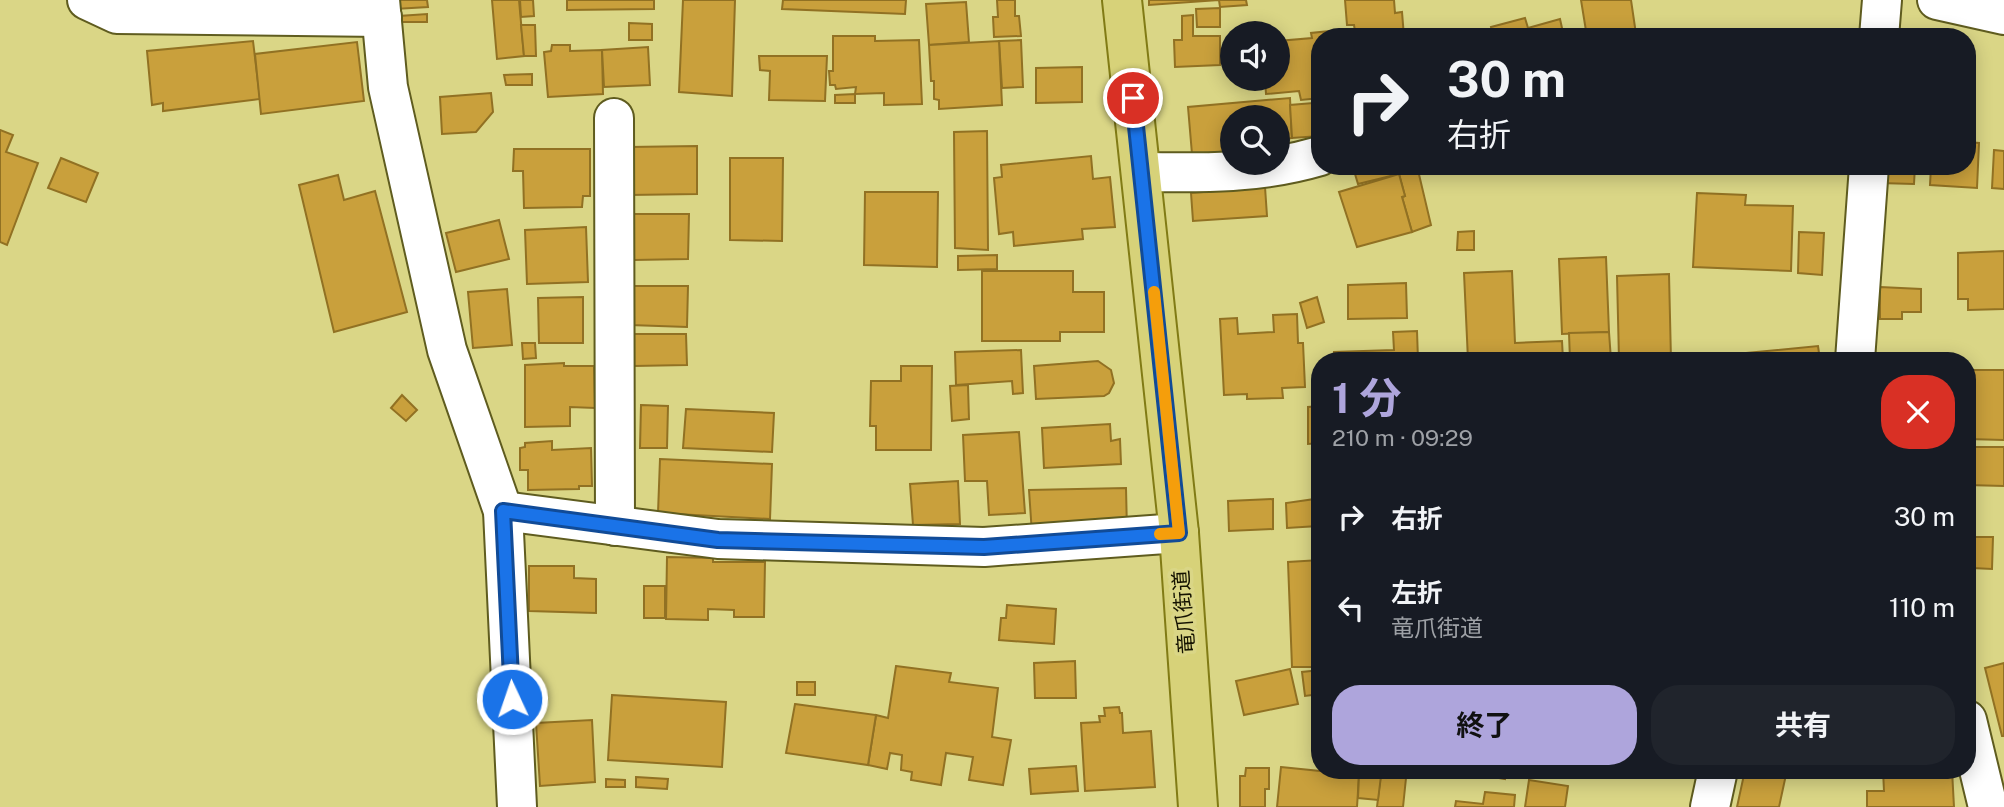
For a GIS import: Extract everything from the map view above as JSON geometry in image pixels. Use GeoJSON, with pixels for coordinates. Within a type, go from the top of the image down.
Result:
{"type":"FeatureCollection","features":[{"type":"Feature","properties":{"kind":"main road","name":"竜爪街道"},"geometry":{"type":"LineString","coordinates":[[1122,0],[1179,533],[1198,807]]}},
{"type":"Feature","properties":{"kind":"street"},"geometry":{"type":"LineString","coordinates":[[87,0],[117,14],[381,8],[388,87],[447,350],[503,511],[517,807]]}},
{"type":"Feature","properties":{"kind":"street"},"geometry":{"type":"LineString","coordinates":[[1880,28],[1882,0]]}},
{"type":"Feature","properties":{"kind":"street"},"geometry":{"type":"LineString","coordinates":[[1937,0],[2004,15]]}},
{"type":"Feature","properties":{"kind":"street"},"geometry":{"type":"LineString","coordinates":[[614,118],[615,526]]}},
{"type":"Feature","properties":{"kind":"street"},"geometry":{"type":"LineString","coordinates":[[1142,172],[1232,173],[1311,159]]}},
{"type":"Feature","properties":{"kind":"street"},"geometry":{"type":"LineString","coordinates":[[1856,352],[1868,175]]}},
{"type":"Feature","properties":{"kind":"street"},"geometry":{"type":"LineString","coordinates":[[503,511],[718,540],[984,547],[1179,533]]}},
{"type":"Feature","properties":{"kind":"street"},"geometry":{"type":"LineString","coordinates":[[1976,757],[1988,807]]}},
{"type":"Feature","properties":{"kind":"street"},"geometry":{"type":"LineString","coordinates":[[1710,807],[1716,779]]}},
{"type":"Feature","properties":{"kind":"building"},"geometry":{"type":"Polygon","coordinates":[[[394,0],[427,0],[428,7],[395,9],[394,0]]]}},
{"type":"Feature","properties":{"kind":"building"},"geometry":{"type":"Polygon","coordinates":[[[492,0],[519,0],[524,56],[497,59],[492,0]]]}},
{"type":"Feature","properties":{"kind":"building"},"geometry":{"type":"Polygon","coordinates":[[[520,0],[533,0],[534,16],[521,17],[520,0]]]}},
{"type":"Feature","properties":{"kind":"building"},"geometry":{"type":"Polygon","coordinates":[[[567,0],[654,0],[654,9],[567,10],[567,0]]]}},
{"type":"Feature","properties":{"kind":"building"},"geometry":{"type":"Polygon","coordinates":[[[683,0],[735,0],[732,96],[679,92],[683,0]]]}},
{"type":"Feature","properties":{"kind":"building"},"geometry":{"type":"Polygon","coordinates":[[[783,0],[906,0],[905,14],[782,9],[783,0]]]}},
{"type":"Feature","properties":{"kind":"building"},"geometry":{"type":"Polygon","coordinates":[[[997,0],[1015,0],[1015,16],[1019,16],[1021,36],[994,37],[993,17],[998,17],[997,0]]]}},
{"type":"Feature","properties":{"kind":"building"},"geometry":{"type":"Polygon","coordinates":[[[1149,0],[1219,0],[1149,5],[1149,0]]]}},
{"type":"Feature","properties":{"kind":"building"},"geometry":{"type":"Polygon","coordinates":[[[1219,0],[1246,0],[1247,5],[1220,7],[1219,0]]]}},
{"type":"Feature","properties":{"kind":"building"},"geometry":{"type":"Polygon","coordinates":[[[1345,0],[1394,0],[1395,13],[1402,12],[1403,28],[1354,28],[1354,25],[1347,25],[1345,0]]]}},
{"type":"Feature","properties":{"kind":"building"},"geometry":{"type":"Polygon","coordinates":[[[1581,0],[1631,0],[1635,28],[1586,28],[1581,0]]]}},
{"type":"Feature","properties":{"kind":"building"},"geometry":{"type":"Polygon","coordinates":[[[966,2],[969,42],[929,45],[926,4],[966,2]]]}},
{"type":"Feature","properties":{"kind":"building"},"geometry":{"type":"Polygon","coordinates":[[[1220,8],[1220,27],[1197,27],[1196,9],[1220,8]]]}},
{"type":"Feature","properties":{"kind":"building"},"geometry":{"type":"Polygon","coordinates":[[[427,14],[427,22],[400,22],[399,16],[427,14]]]}},
{"type":"Feature","properties":{"kind":"building"},"geometry":{"type":"Polygon","coordinates":[[[1193,15],[1193,36],[1220,36],[1220,65],[1175,67],[1174,40],[1182,40],[1182,16],[1193,15]]]}},
{"type":"Feature","properties":{"kind":"building"},"geometry":{"type":"Polygon","coordinates":[[[1525,18],[1528,28],[1491,28],[1525,18]]]}},
{"type":"Feature","properties":{"kind":"building"},"geometry":{"type":"Polygon","coordinates":[[[1560,19],[1562,28],[1528,28],[1560,19]]]}},
{"type":"Feature","properties":{"kind":"building"},"geometry":{"type":"Polygon","coordinates":[[[629,23],[652,24],[652,40],[629,40],[629,23]]]}},
{"type":"Feature","properties":{"kind":"building"},"geometry":{"type":"Polygon","coordinates":[[[521,25],[535,25],[536,56],[524,56],[521,25]]]}},
{"type":"Feature","properties":{"kind":"building"},"geometry":{"type":"Polygon","coordinates":[[[833,36],[875,36],[875,41],[919,40],[922,104],[884,105],[884,93],[855,94],[856,87],[836,89],[835,85],[830,85],[829,71],[833,71],[833,36]]]}},
{"type":"Feature","properties":{"kind":"building"},"geometry":{"type":"Polygon","coordinates":[[[1311,38],[1311,99],[1301,100],[1299,91],[1266,94],[1266,91],[1290,91],[1290,40],[1311,38]]]}},
{"type":"Feature","properties":{"kind":"building"},"geometry":{"type":"Polygon","coordinates":[[[1021,40],[1023,87],[1002,88],[999,41],[1021,40]]]}},
{"type":"Feature","properties":{"kind":"building"},"geometry":{"type":"Polygon","coordinates":[[[253,41],[260,99],[163,111],[163,103],[152,105],[147,51],[253,41]]]}},
{"type":"Feature","properties":{"kind":"building"},"geometry":{"type":"Polygon","coordinates":[[[999,41],[1002,105],[939,109],[939,100],[934,99],[934,81],[931,81],[929,45],[999,41]]]}},
{"type":"Feature","properties":{"kind":"building"},"geometry":{"type":"Polygon","coordinates":[[[357,42],[364,101],[261,114],[255,54],[357,42]]]}},
{"type":"Feature","properties":{"kind":"building"},"geometry":{"type":"Polygon","coordinates":[[[552,45],[570,45],[570,51],[602,50],[603,94],[548,97],[544,52],[551,51],[552,45]]]}},
{"type":"Feature","properties":{"kind":"building"},"geometry":{"type":"Polygon","coordinates":[[[648,47],[650,85],[604,87],[602,50],[648,47]]]}},
{"type":"Feature","properties":{"kind":"building"},"geometry":{"type":"Polygon","coordinates":[[[759,56],[827,56],[825,101],[769,100],[770,71],[760,70],[759,56]]]}},
{"type":"Feature","properties":{"kind":"building"},"geometry":{"type":"Polygon","coordinates":[[[1082,67],[1082,102],[1036,103],[1036,68],[1082,67]]]}},
{"type":"Feature","properties":{"kind":"building"},"geometry":{"type":"Polygon","coordinates":[[[532,74],[532,85],[506,85],[504,75],[532,74]]]}},
{"type":"Feature","properties":{"kind":"building"},"geometry":{"type":"Polygon","coordinates":[[[491,93],[493,112],[476,132],[442,134],[440,97],[491,93]]]}},
{"type":"Feature","properties":{"kind":"building"},"geometry":{"type":"Polygon","coordinates":[[[855,94],[855,103],[835,103],[835,95],[855,94]]]}},
{"type":"Feature","properties":{"kind":"building"},"geometry":{"type":"Polygon","coordinates":[[[1290,98],[1292,138],[1290,105],[1220,105],[1220,152],[1192,154],[1188,107],[1290,98]]]}},
{"type":"Feature","properties":{"kind":"building"},"geometry":{"type":"Polygon","coordinates":[[[1311,103],[1311,137],[1292,138],[1290,105],[1311,103]]]}},
{"type":"Feature","properties":{"kind":"building"},"geometry":{"type":"Polygon","coordinates":[[[0,130],[13,135],[6,152],[38,163],[7,245],[0,242],[0,130]]]}},
{"type":"Feature","properties":{"kind":"building"},"geometry":{"type":"Polygon","coordinates":[[[987,131],[988,250],[955,248],[954,132],[987,131]]]}},
{"type":"Feature","properties":{"kind":"building"},"geometry":{"type":"Polygon","coordinates":[[[1976,143],[1979,143],[1977,188],[1930,185],[1931,175],[1976,175],[1976,143]]]}},
{"type":"Feature","properties":{"kind":"building"},"geometry":{"type":"Polygon","coordinates":[[[697,146],[697,194],[629,195],[629,147],[697,146]]]}},
{"type":"Feature","properties":{"kind":"building"},"geometry":{"type":"Polygon","coordinates":[[[514,149],[590,149],[590,196],[583,196],[582,207],[524,208],[523,171],[513,171],[514,149]]]}},
{"type":"Feature","properties":{"kind":"building"},"geometry":{"type":"Polygon","coordinates":[[[1994,150],[2004,151],[2004,189],[1992,188],[1994,150]]]}},
{"type":"Feature","properties":{"kind":"building"},"geometry":{"type":"Polygon","coordinates":[[[1091,156],[1093,179],[1110,177],[1115,227],[1082,229],[1083,239],[1014,246],[1013,232],[999,234],[994,178],[1002,177],[1001,165],[1091,156]]]}},
{"type":"Feature","properties":{"kind":"building"},"geometry":{"type":"Polygon","coordinates":[[[61,158],[98,173],[86,202],[48,188],[61,158]]]}},
{"type":"Feature","properties":{"kind":"building"},"geometry":{"type":"Polygon","coordinates":[[[730,158],[783,158],[782,241],[730,240],[730,158]]]}},
{"type":"Feature","properties":{"kind":"building"},"geometry":{"type":"Polygon","coordinates":[[[338,175],[344,200],[375,191],[407,312],[334,332],[299,185],[338,175]]]}},
{"type":"Feature","properties":{"kind":"building"},"geometry":{"type":"Polygon","coordinates":[[[1355,175],[1395,175],[1358,184],[1355,175]]]}},
{"type":"Feature","properties":{"kind":"building"},"geometry":{"type":"Polygon","coordinates":[[[1399,175],[1419,175],[1431,225],[1412,232],[1402,197],[1405,196],[1399,175]]]}},
{"type":"Feature","properties":{"kind":"building"},"geometry":{"type":"Polygon","coordinates":[[[1399,175],[1405,196],[1402,197],[1412,232],[1357,247],[1339,192],[1399,175]]]}},
{"type":"Feature","properties":{"kind":"building"},"geometry":{"type":"Polygon","coordinates":[[[1880,175],[1914,175],[1914,184],[1880,183],[1880,175]]]}},
{"type":"Feature","properties":{"kind":"building"},"geometry":{"type":"Polygon","coordinates":[[[1265,187],[1267,216],[1193,221],[1191,193],[1265,187]]]}},
{"type":"Feature","properties":{"kind":"building"},"geometry":{"type":"Polygon","coordinates":[[[865,192],[938,192],[937,267],[864,265],[865,192]]]}},
{"type":"Feature","properties":{"kind":"building"},"geometry":{"type":"Polygon","coordinates":[[[1697,193],[1746,195],[1745,205],[1793,206],[1791,271],[1693,267],[1697,193]]]}},
{"type":"Feature","properties":{"kind":"building"},"geometry":{"type":"Polygon","coordinates":[[[634,214],[689,214],[688,259],[634,260],[634,214]]]}},
{"type":"Feature","properties":{"kind":"building"},"geometry":{"type":"Polygon","coordinates":[[[499,220],[509,259],[456,272],[446,233],[499,220]]]}},
{"type":"Feature","properties":{"kind":"building"},"geometry":{"type":"Polygon","coordinates":[[[586,227],[588,282],[527,284],[525,230],[586,227]]]}},
{"type":"Feature","properties":{"kind":"building"},"geometry":{"type":"Polygon","coordinates":[[[1474,231],[1474,250],[1457,250],[1458,232],[1474,231]]]}},
{"type":"Feature","properties":{"kind":"building"},"geometry":{"type":"Polygon","coordinates":[[[1799,232],[1824,233],[1822,275],[1798,273],[1799,232]]]}},
{"type":"Feature","properties":{"kind":"building"},"geometry":{"type":"Polygon","coordinates":[[[2004,251],[2004,309],[1968,310],[1968,299],[1958,299],[1958,253],[2004,251]]]}},
{"type":"Feature","properties":{"kind":"building"},"geometry":{"type":"Polygon","coordinates":[[[997,255],[997,269],[958,270],[958,256],[997,255]]]}},
{"type":"Feature","properties":{"kind":"building"},"geometry":{"type":"Polygon","coordinates":[[[1606,257],[1609,332],[1562,334],[1559,259],[1606,257]]]}},
{"type":"Feature","properties":{"kind":"building"},"geometry":{"type":"Polygon","coordinates":[[[982,271],[1073,271],[1073,292],[1104,292],[1104,332],[1060,332],[1060,341],[982,341],[982,271]]]}},
{"type":"Feature","properties":{"kind":"building"},"geometry":{"type":"Polygon","coordinates":[[[1512,271],[1515,343],[1562,341],[1563,352],[1468,352],[1464,273],[1512,271]]]}},
{"type":"Feature","properties":{"kind":"building"},"geometry":{"type":"Polygon","coordinates":[[[1669,274],[1671,352],[1619,352],[1617,276],[1669,274]]]}},
{"type":"Feature","properties":{"kind":"building"},"geometry":{"type":"Polygon","coordinates":[[[1406,283],[1407,318],[1348,319],[1348,285],[1406,283]]]}},
{"type":"Feature","properties":{"kind":"building"},"geometry":{"type":"Polygon","coordinates":[[[630,286],[688,286],[687,327],[630,325],[630,286]]]}},
{"type":"Feature","properties":{"kind":"building"},"geometry":{"type":"Polygon","coordinates":[[[1880,287],[1921,289],[1921,312],[1902,312],[1902,319],[1880,319],[1880,287]]]}},
{"type":"Feature","properties":{"kind":"building"},"geometry":{"type":"Polygon","coordinates":[[[507,289],[512,345],[473,348],[468,292],[507,289]]]}},
{"type":"Feature","properties":{"kind":"building"},"geometry":{"type":"Polygon","coordinates":[[[583,297],[583,343],[539,343],[538,298],[583,297]]]}},
{"type":"Feature","properties":{"kind":"building"},"geometry":{"type":"Polygon","coordinates":[[[1317,297],[1324,322],[1307,328],[1300,303],[1317,297]]]}},
{"type":"Feature","properties":{"kind":"building"},"geometry":{"type":"Polygon","coordinates":[[[1297,314],[1298,343],[1303,343],[1305,387],[1282,388],[1283,398],[1247,399],[1247,394],[1224,395],[1220,319],[1237,318],[1238,334],[1274,332],[1273,315],[1297,314]]]}},
{"type":"Feature","properties":{"kind":"building"},"geometry":{"type":"Polygon","coordinates":[[[1417,331],[1418,352],[1334,352],[1394,350],[1393,332],[1417,331]]]}},
{"type":"Feature","properties":{"kind":"building"},"geometry":{"type":"Polygon","coordinates":[[[1609,332],[1610,352],[1570,352],[1569,333],[1609,332]]]}},
{"type":"Feature","properties":{"kind":"building"},"geometry":{"type":"Polygon","coordinates":[[[633,334],[686,334],[687,365],[634,366],[633,334]]]}},
{"type":"Feature","properties":{"kind":"building"},"geometry":{"type":"Polygon","coordinates":[[[522,343],[535,343],[536,358],[523,359],[522,343]]]}},
{"type":"Feature","properties":{"kind":"building"},"geometry":{"type":"Polygon","coordinates":[[[1818,346],[1819,352],[1756,352],[1818,346]]]}},
{"type":"Feature","properties":{"kind":"building"},"geometry":{"type":"Polygon","coordinates":[[[1021,350],[1023,393],[1013,394],[1012,381],[956,385],[955,352],[1021,350]]]}},
{"type":"Feature","properties":{"kind":"building"},"geometry":{"type":"Polygon","coordinates":[[[1098,361],[1111,370],[1114,383],[1109,393],[1104,396],[1036,399],[1034,366],[1098,361]]]}},
{"type":"Feature","properties":{"kind":"building"},"geometry":{"type":"Polygon","coordinates":[[[564,363],[564,366],[594,366],[595,408],[570,407],[570,426],[525,427],[525,365],[564,363]]]}},
{"type":"Feature","properties":{"kind":"building"},"geometry":{"type":"Polygon","coordinates":[[[901,366],[932,366],[931,450],[876,450],[876,426],[870,426],[871,381],[901,381],[901,366]]]}},
{"type":"Feature","properties":{"kind":"building"},"geometry":{"type":"Polygon","coordinates":[[[1976,370],[2004,370],[2004,440],[1976,439],[1976,370]]]}},
{"type":"Feature","properties":{"kind":"building"},"geometry":{"type":"Polygon","coordinates":[[[968,385],[969,419],[952,421],[950,386],[968,385]]]}},
{"type":"Feature","properties":{"kind":"building"},"geometry":{"type":"Polygon","coordinates":[[[402,395],[417,410],[406,421],[391,408],[402,395]]]}},
{"type":"Feature","properties":{"kind":"building"},"geometry":{"type":"Polygon","coordinates":[[[641,405],[668,406],[667,448],[640,448],[641,405]]]}},
{"type":"Feature","properties":{"kind":"building"},"geometry":{"type":"Polygon","coordinates":[[[1308,407],[1311,407],[1311,444],[1308,444],[1308,407]]]}},
{"type":"Feature","properties":{"kind":"building"},"geometry":{"type":"Polygon","coordinates":[[[686,409],[774,413],[772,452],[683,448],[686,409]]]}},
{"type":"Feature","properties":{"kind":"building"},"geometry":{"type":"Polygon","coordinates":[[[1110,424],[1111,441],[1120,439],[1121,464],[1044,468],[1042,428],[1110,424]]]}},
{"type":"Feature","properties":{"kind":"building"},"geometry":{"type":"Polygon","coordinates":[[[1019,432],[1025,513],[989,515],[987,481],[965,481],[963,435],[1019,432]]]}},
{"type":"Feature","properties":{"kind":"building"},"geometry":{"type":"Polygon","coordinates":[[[552,441],[552,450],[591,448],[592,486],[579,486],[579,489],[528,490],[528,470],[520,470],[520,448],[525,447],[525,443],[552,441]]]}},
{"type":"Feature","properties":{"kind":"building"},"geometry":{"type":"Polygon","coordinates":[[[1976,447],[2004,447],[2004,486],[1976,485],[1976,447]]]}},
{"type":"Feature","properties":{"kind":"building"},"geometry":{"type":"Polygon","coordinates":[[[660,459],[772,464],[770,519],[658,513],[660,459]]]}},
{"type":"Feature","properties":{"kind":"building"},"geometry":{"type":"Polygon","coordinates":[[[958,481],[960,524],[913,525],[910,484],[958,481]]]}},
{"type":"Feature","properties":{"kind":"building"},"geometry":{"type":"Polygon","coordinates":[[[1126,488],[1127,531],[1032,534],[1029,490],[1126,488]]]}},
{"type":"Feature","properties":{"kind":"building"},"geometry":{"type":"Polygon","coordinates":[[[1273,499],[1273,529],[1229,531],[1228,501],[1273,499]]]}},
{"type":"Feature","properties":{"kind":"building"},"geometry":{"type":"Polygon","coordinates":[[[1311,500],[1311,526],[1287,528],[1286,503],[1311,500]]]}},
{"type":"Feature","properties":{"kind":"building"},"geometry":{"type":"Polygon","coordinates":[[[1976,537],[1993,537],[1992,569],[1976,568],[1976,537]]]}},
{"type":"Feature","properties":{"kind":"building"},"geometry":{"type":"Polygon","coordinates":[[[667,557],[713,558],[713,562],[765,562],[764,617],[734,617],[734,610],[708,609],[708,620],[666,619],[667,557]]]}},
{"type":"Feature","properties":{"kind":"building"},"geometry":{"type":"Polygon","coordinates":[[[1311,561],[1311,667],[1292,667],[1288,562],[1311,561]]]}},
{"type":"Feature","properties":{"kind":"building"},"geometry":{"type":"Polygon","coordinates":[[[529,566],[574,566],[574,578],[596,579],[596,613],[529,611],[529,566]]]}},
{"type":"Feature","properties":{"kind":"building"},"geometry":{"type":"Polygon","coordinates":[[[644,586],[665,586],[665,618],[644,618],[644,586]]]}},
{"type":"Feature","properties":{"kind":"building"},"geometry":{"type":"Polygon","coordinates":[[[1007,605],[1056,609],[1054,644],[999,640],[1001,618],[1006,618],[1007,605]]]}},
{"type":"Feature","properties":{"kind":"building"},"geometry":{"type":"Polygon","coordinates":[[[1075,661],[1076,698],[1035,698],[1034,663],[1075,661]]]}},
{"type":"Feature","properties":{"kind":"building"},"geometry":{"type":"Polygon","coordinates":[[[2004,663],[2004,736],[2002,736],[1985,668],[2004,663]]]}},
{"type":"Feature","properties":{"kind":"building"},"geometry":{"type":"Polygon","coordinates":[[[896,666],[951,673],[949,682],[998,688],[992,737],[1011,740],[1003,785],[969,780],[973,757],[946,753],[941,785],[911,780],[912,772],[901,770],[902,755],[890,753],[887,769],[868,765],[876,715],[888,718],[896,666]]]}},
{"type":"Feature","properties":{"kind":"building"},"geometry":{"type":"Polygon","coordinates":[[[1290,669],[1298,704],[1244,715],[1236,681],[1290,669]]]}},
{"type":"Feature","properties":{"kind":"building"},"geometry":{"type":"Polygon","coordinates":[[[1311,671],[1311,695],[1305,696],[1302,672],[1311,671]]]}},
{"type":"Feature","properties":{"kind":"building"},"geometry":{"type":"Polygon","coordinates":[[[797,682],[815,682],[815,695],[797,695],[797,682]]]}},
{"type":"Feature","properties":{"kind":"building"},"geometry":{"type":"Polygon","coordinates":[[[612,695],[726,702],[722,767],[608,760],[612,695]]]}},
{"type":"Feature","properties":{"kind":"building"},"geometry":{"type":"Polygon","coordinates":[[[795,704],[876,715],[868,765],[786,753],[795,704]]]}},
{"type":"Feature","properties":{"kind":"building"},"geometry":{"type":"Polygon","coordinates":[[[1119,707],[1123,733],[1151,731],[1155,787],[1085,791],[1081,723],[1100,722],[1099,716],[1105,716],[1104,708],[1119,707]]]}},
{"type":"Feature","properties":{"kind":"building"},"geometry":{"type":"Polygon","coordinates":[[[592,720],[595,782],[540,786],[536,723],[592,720]]]}},
{"type":"Feature","properties":{"kind":"building"},"geometry":{"type":"Polygon","coordinates":[[[1076,766],[1078,791],[1031,794],[1029,769],[1076,766]]]}},
{"type":"Feature","properties":{"kind":"building"},"geometry":{"type":"Polygon","coordinates":[[[1281,767],[1311,770],[1311,779],[1359,779],[1357,807],[1277,807],[1281,767]]]}},
{"type":"Feature","properties":{"kind":"building"},"geometry":{"type":"Polygon","coordinates":[[[1246,768],[1269,768],[1269,789],[1265,789],[1265,807],[1240,807],[1240,776],[1245,776],[1246,768]]]}},
{"type":"Feature","properties":{"kind":"building"},"geometry":{"type":"Polygon","coordinates":[[[636,777],[668,779],[667,789],[636,787],[636,777]]]}},
{"type":"Feature","properties":{"kind":"building"},"geometry":{"type":"Polygon","coordinates":[[[606,779],[625,780],[625,787],[606,787],[606,779]]]}},
{"type":"Feature","properties":{"kind":"building"},"geometry":{"type":"Polygon","coordinates":[[[1359,779],[1381,779],[1378,800],[1358,798],[1359,779]]]}},
{"type":"Feature","properties":{"kind":"building"},"geometry":{"type":"Polygon","coordinates":[[[1380,779],[1406,779],[1403,807],[1377,807],[1380,779]]]}},
{"type":"Feature","properties":{"kind":"building"},"geometry":{"type":"Polygon","coordinates":[[[1743,779],[1785,779],[1779,807],[1737,807],[1743,779]]]}},
{"type":"Feature","properties":{"kind":"building"},"geometry":{"type":"Polygon","coordinates":[[[1883,779],[1952,779],[1954,807],[1867,807],[1867,791],[1884,791],[1883,779]]]}},
{"type":"Feature","properties":{"kind":"building"},"geometry":{"type":"Polygon","coordinates":[[[1529,780],[1568,786],[1565,807],[1525,807],[1529,780]]]}},
{"type":"Feature","properties":{"kind":"building"},"geometry":{"type":"Polygon","coordinates":[[[1485,792],[1515,795],[1514,807],[1455,807],[1456,801],[1483,804],[1485,792]]]}},
{"type":"Feature","properties":{"kind":"slow traffic"},"geometry":{"type":"LineString","coordinates":[[1154,292],[1179,533],[1160,534]]}},
{"type":"Feature","properties":{"kind":"route"},"geometry":{"type":"LineString","coordinates":[[512,699],[503,511],[718,540],[984,547],[1179,533],[1133,98]]}}]}
